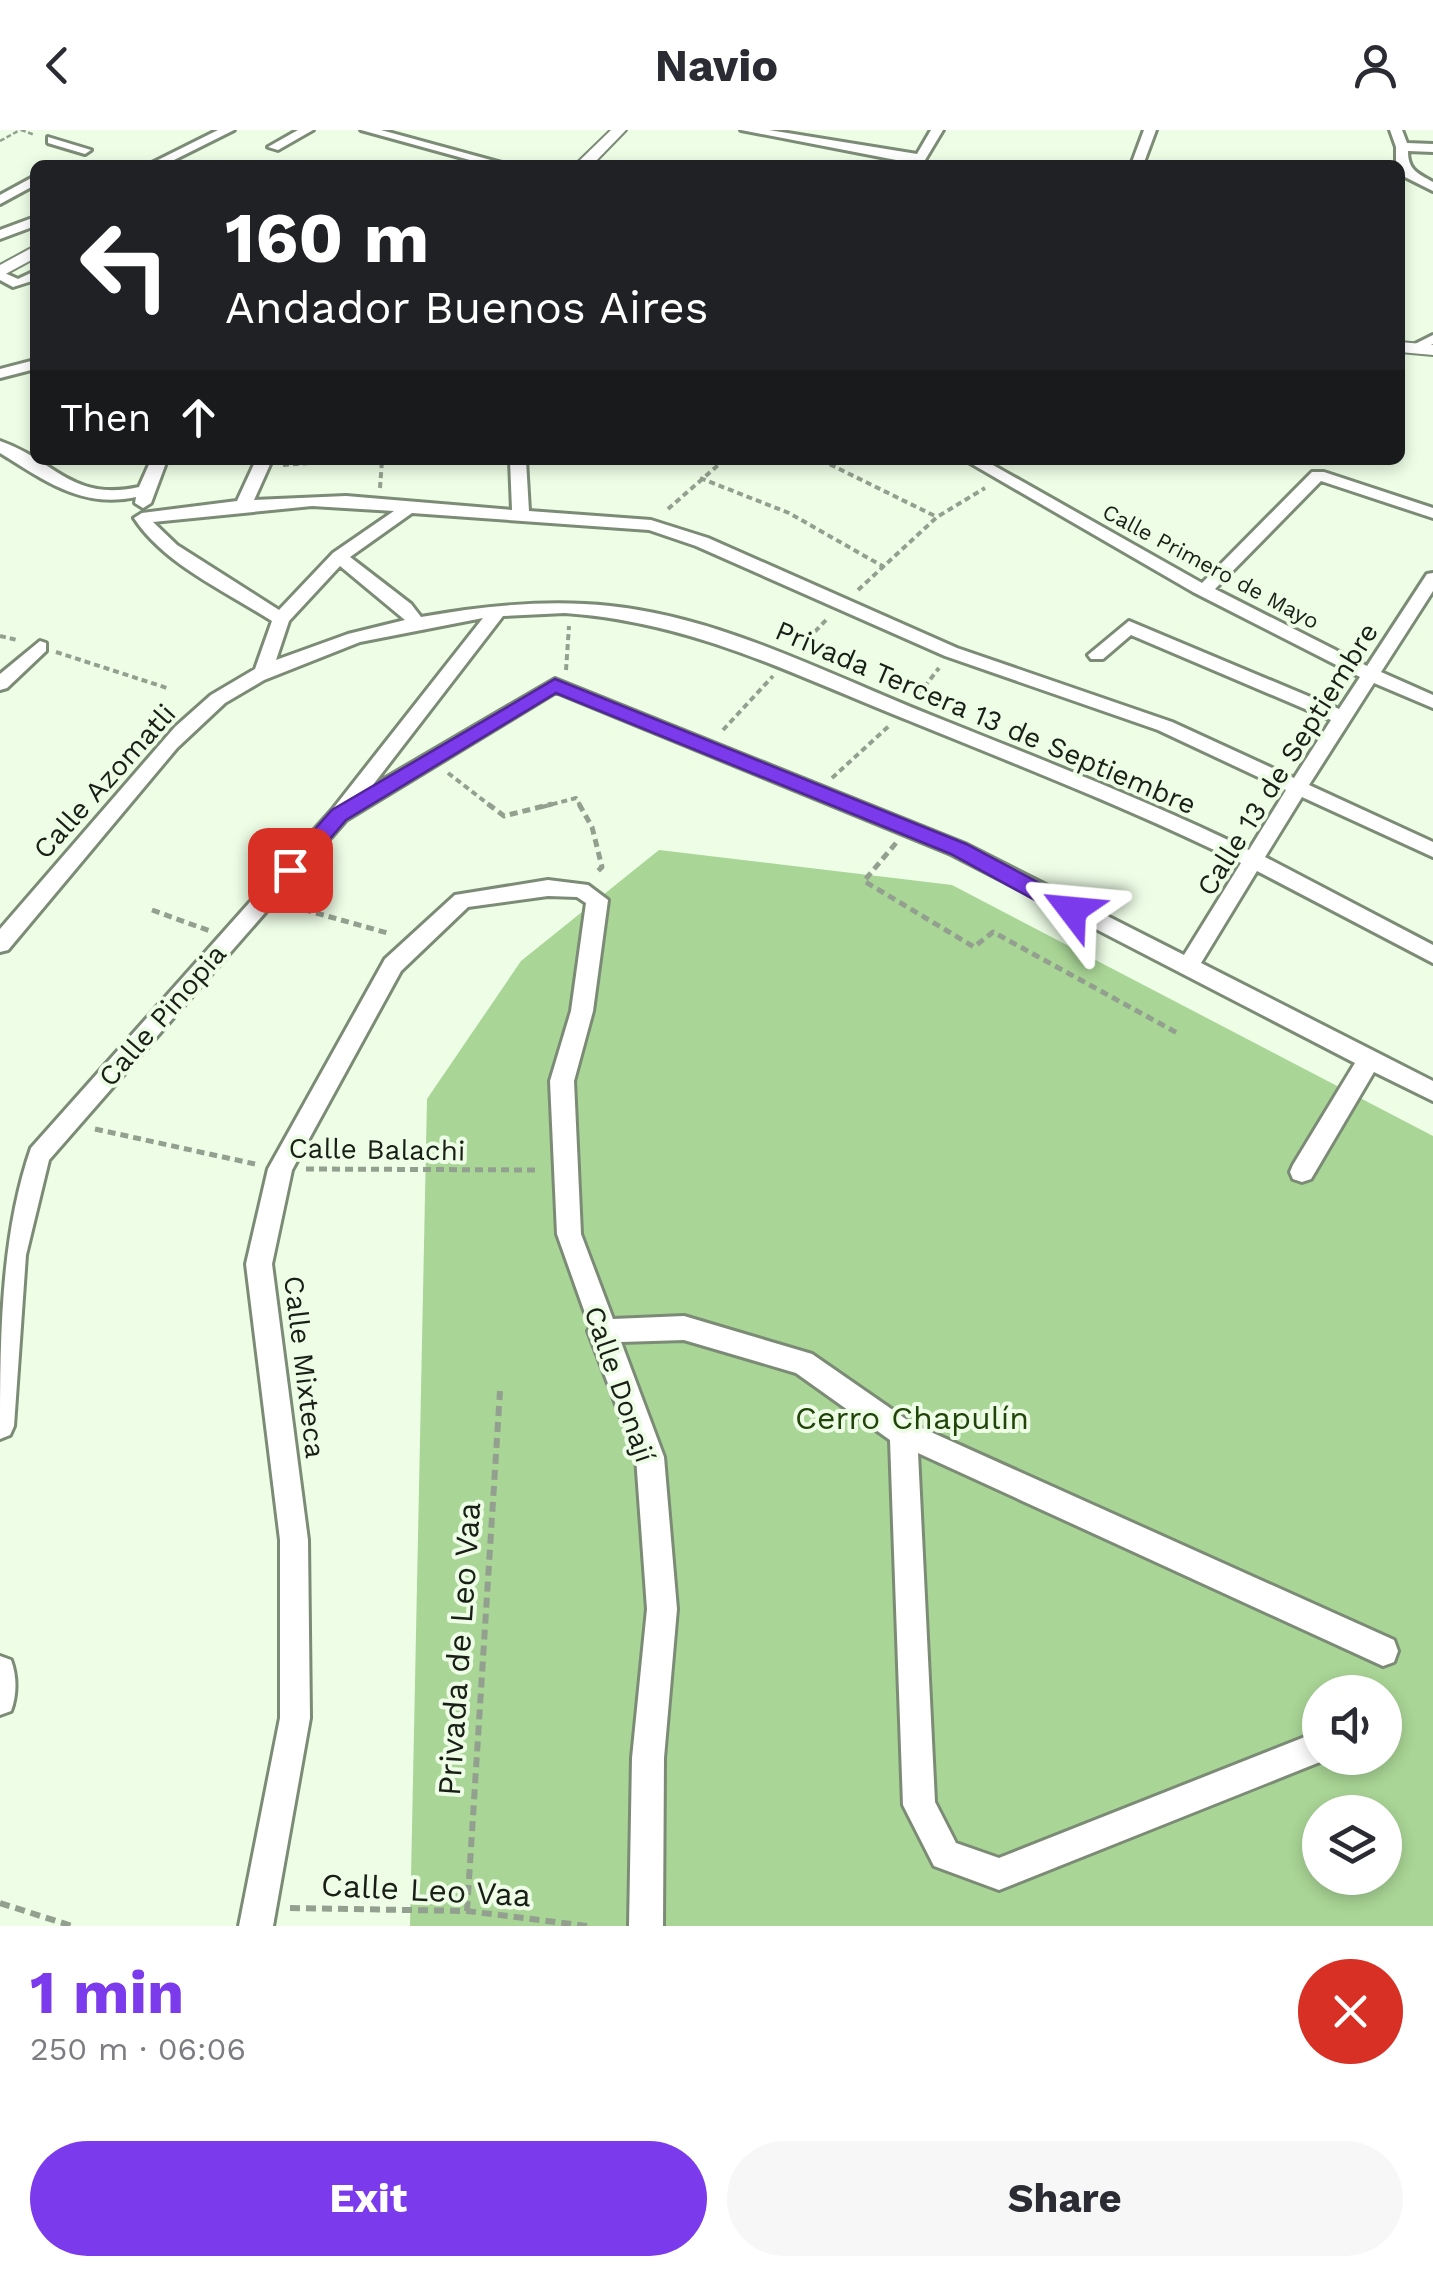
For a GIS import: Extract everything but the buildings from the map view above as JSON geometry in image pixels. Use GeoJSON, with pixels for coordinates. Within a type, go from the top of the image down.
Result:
{"type":"FeatureCollection","features":[{"type":"Feature","properties":{"kind":"street"},"geometry":{"type":"LineString","coordinates":[[165,160],[228,130]]}},
{"type":"Feature","properties":{"kind":"street"},"geometry":{"type":"LineString","coordinates":[[274,147],[307,130]]}},
{"type":"Feature","properties":{"kind":"street"},"geometry":{"type":"LineString","coordinates":[[367,130],[484,160]]}},
{"type":"Feature","properties":{"kind":"street"},"geometry":{"type":"LineString","coordinates":[[588,160],[619,130]]}},
{"type":"Feature","properties":{"kind":"street"},"geometry":{"type":"LineString","coordinates":[[751,130],[908,160]]}},
{"type":"Feature","properties":{"kind":"street"},"geometry":{"type":"LineString","coordinates":[[920,160],[937,130]]}},
{"type":"Feature","properties":{"kind":"street"},"geometry":{"type":"LineString","coordinates":[[1139,160],[1150,130]]}},
{"type":"Feature","properties":{"kind":"street"},"geometry":{"type":"LineString","coordinates":[[1396,130],[1402,160]]}},
{"type":"Feature","properties":{"kind":"street"},"geometry":{"type":"LineString","coordinates":[[52,140],[85,150],[72,157]]}},
{"type":"Feature","properties":{"kind":"street"},"geometry":{"type":"LineString","coordinates":[[1402,146],[1433,148]]}},
{"type":"Feature","properties":{"kind":"street"},"geometry":{"type":"LineString","coordinates":[[1405,168],[1433,187]]}},
{"type":"Feature","properties":{"kind":"street"},"geometry":{"type":"LineString","coordinates":[[0,200],[30,183]]}},
{"type":"Feature","properties":{"kind":"street"},"geometry":{"type":"LineString","coordinates":[[0,236],[30,223]]}},
{"type":"Feature","properties":{"kind":"street"},"geometry":{"type":"LineString","coordinates":[[30,253],[0,274],[18,284],[30,278]]}},
{"type":"Feature","properties":{"kind":"street"},"geometry":{"type":"LineString","coordinates":[[1416,348],[1433,339]]}},
{"type":"Feature","properties":{"kind":"street"},"geometry":{"type":"LineString","coordinates":[[0,374],[30,365]]}},
{"type":"Feature","properties":{"kind":"street"},"geometry":{"type":"LineString","coordinates":[[0,446],[30,463]]}},
{"type":"Feature","properties":{"kind":"street"},"geometry":{"type":"LineString","coordinates":[[33,465],[86,495],[119,498],[144,490]]}},
{"type":"Feature","properties":{"kind":"street"},"geometry":{"type":"LineString","coordinates":[[156,465],[144,490],[142,518],[154,536],[281,619]]}},
{"type":"Feature","properties":{"kind":"street"},"geometry":{"type":"LineString","coordinates":[[244,505],[261,465]]}},
{"type":"Feature","properties":{"kind":"street"},"geometry":{"type":"LineString","coordinates":[[518,465],[521,516]]}},
{"type":"Feature","properties":{"kind":"street","name":"Calle Primero de Mayo"},"geometry":{"type":"LineString","coordinates":[[982,465],[1205,590],[1371,676],[1433,702]]}},
{"type":"Feature","properties":{"kind":"street"},"geometry":{"type":"LineString","coordinates":[[1205,590],[1318,475],[1433,513]]}},
{"type":"Feature","properties":{"kind":"street"},"geometry":{"type":"LineString","coordinates":[[142,518],[244,505],[378,501],[409,508],[651,525],[702,542],[951,652],[1164,726],[1433,850]]}},
{"type":"Feature","properties":{"kind":"street"},"geometry":{"type":"LineString","coordinates":[[263,673],[281,619],[339,558],[409,508]]}},
{"type":"Feature","properties":{"kind":"street"},"geometry":{"type":"LineString","coordinates":[[339,558],[405,608],[418,624]]}},
{"type":"Feature","properties":{"kind":"street","name":"Calle 13 de Septiembre"},"geometry":{"type":"LineString","coordinates":[[1188,968],[1298,787],[1433,578]]}},
{"type":"Feature","properties":{"kind":"street","name":"Privada Tercera 13 de Septiembre"},"geometry":{"type":"LineString","coordinates":[[496,613],[570,608],[615,612],[694,628],[787,661],[1081,781],[1256,861],[1433,955]]}},
{"type":"Feature","properties":{"kind":"street","name":"Calle Azomatli"},"geometry":{"type":"LineString","coordinates":[[0,944],[180,732],[218,700],[263,673],[318,649],[418,624],[496,613]]}},
{"type":"Feature","properties":{"kind":"street","name":"Calle Pinopia"},"geometry":{"type":"LineString","coordinates":[[0,1426],[8,1265],[26,1190],[39,1155],[339,815],[496,613]]}},
{"type":"Feature","properties":{"kind":"street"},"geometry":{"type":"LineString","coordinates":[[1097,656],[1129,627],[1343,718]]}},
{"type":"Feature","properties":{"kind":"street"},"geometry":{"type":"LineString","coordinates":[[0,684],[40,647]]}},
{"type":"Feature","properties":{"kind":"street"},"geometry":{"type":"LineString","coordinates":[[339,815],[555,686],[958,849],[1433,1092]]}},
{"type":"Feature","properties":{"kind":"street"},"geometry":{"type":"LineString","coordinates":[[384,759],[410,772]]}},
{"type":"Feature","properties":{"kind":"street","name":"Calle Mixteca"},"geometry":{"type":"LineString","coordinates":[[260,1917],[294,1718],[294,1540],[260,1264],[280,1169],[393,965],[462,900],[548,888],[581,890]]}},
{"type":"Feature","properties":{"kind":"street","name":"Calle Donají"},"geometry":{"type":"LineString","coordinates":[[581,890],[597,900],[582,1012],[562,1082],[570,1234],[601,1331],[616,1357],[650,1457],[662,1609],[648,1758],[646,1926]]}},
{"type":"Feature","properties":{"kind":"street"},"geometry":{"type":"LineString","coordinates":[[1302,1172],[1369,1060]]}},
{"type":"Feature","properties":{"kind":"street"},"geometry":{"type":"LineString","coordinates":[[601,1331],[684,1328],[803,1363],[903,1433],[1383,1651]]}},
{"type":"Feature","properties":{"kind":"street"},"geometry":{"type":"LineString","coordinates":[[903,1433],[919,1804],[945,1855],[1000,1874],[1302,1753]]}},
{"type":"Feature","properties":{"kind":"street"},"geometry":{"type":"LineString","coordinates":[[0,1672],[0,1700]]}},
{"type":"Feature","properties":{"kind":"path"},"geometry":{"type":"LineString","coordinates":[[0,142],[20,130]]}},
{"type":"Feature","properties":{"kind":"path"},"geometry":{"type":"LineString","coordinates":[[378,501],[382,465]]}},
{"type":"Feature","properties":{"kind":"path"},"geometry":{"type":"LineString","coordinates":[[651,525],[717,465]]}},
{"type":"Feature","properties":{"kind":"path"},"geometry":{"type":"LineString","coordinates":[[831,465],[938,517]]}},
{"type":"Feature","properties":{"kind":"path"},"geometry":{"type":"LineString","coordinates":[[707,747],[842,604],[938,517],[1003,477]]}},
{"type":"Feature","properties":{"kind":"path"},"geometry":{"type":"LineString","coordinates":[[700,478],[789,513],[884,567]]}},
{"type":"Feature","properties":{"kind":"path"},"geometry":{"type":"LineString","coordinates":[[555,686],[566,676],[570,608]]}},
{"type":"Feature","properties":{"kind":"path"},"geometry":{"type":"LineString","coordinates":[[0,636],[167,688]]}},
{"type":"Feature","properties":{"kind":"path"},"geometry":{"type":"LineString","coordinates":[[410,772],[450,773],[504,816],[576,798],[592,827],[602,866],[581,890]]}},
{"type":"Feature","properties":{"kind":"path"},"geometry":{"type":"LineString","coordinates":[[908,829],[864,881],[974,947],[993,932],[1179,1034]]}},
{"type":"Feature","properties":{"kind":"path"},"geometry":{"type":"LineString","coordinates":[[266,898],[418,942]]}},
{"type":"Feature","properties":{"kind":"path"},"geometry":{"type":"LineString","coordinates":[[152,910],[228,938]]}},
{"type":"Feature","properties":{"kind":"path","name":"Calle Balachi"},"geometry":{"type":"LineString","coordinates":[[70,1124],[280,1169],[568,1170]]}},
{"type":"Feature","properties":{"kind":"path","name":"Privada de Leo Vaa"},"geometry":{"type":"LineString","coordinates":[[467,1910],[500,1391]]}},
{"type":"Feature","properties":{"kind":"path"},"geometry":{"type":"LineString","coordinates":[[0,1903],[72,1926]]}},
{"type":"Feature","properties":{"kind":"path","name":"Calle Leo Vaa"},"geometry":{"type":"LineString","coordinates":[[260,1917],[467,1910],[587,1926]]}},
{"type":"Feature","properties":{"kind":"green space","name":"Cerro Chapulín"},"geometry":{"type":"Polygon","coordinates":[[[659,850],[952,885],[1433,1136],[1433,1926],[410,1926],[427,1099],[521,961],[659,850]]]}},
{"type":"Feature","properties":{"kind":"route"},"geometry":{"type":"LineString","coordinates":[[290,870],[339,815],[555,686],[958,849],[1072,910]]}}]}
